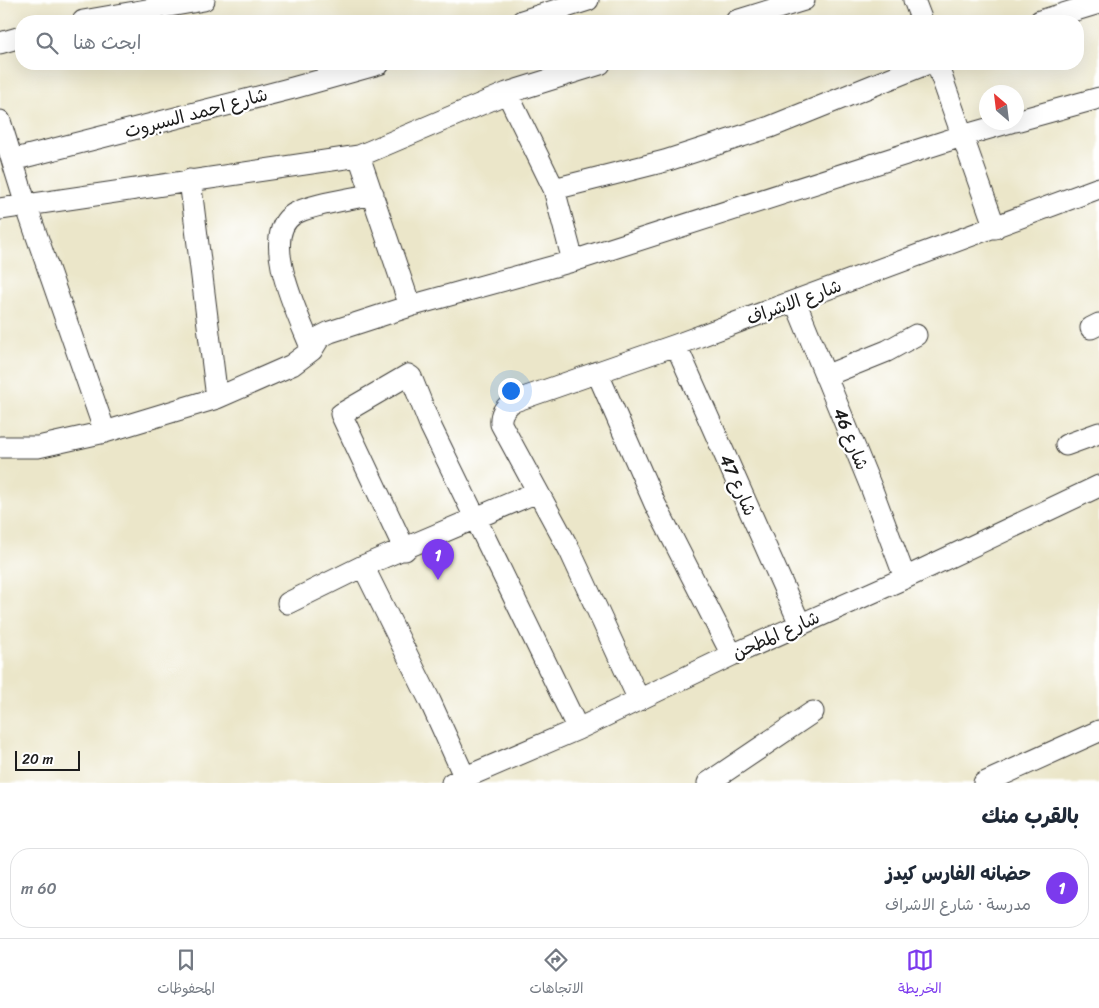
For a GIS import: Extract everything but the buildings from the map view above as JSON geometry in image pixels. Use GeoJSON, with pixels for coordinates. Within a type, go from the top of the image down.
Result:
{"type":"FeatureCollection","features":[{"type":"Feature","properties":{"kind":"street"},"geometry":{"type":"LineString","coordinates":[[118,15],[204,0]]}},
{"type":"Feature","properties":{"kind":"street"},"geometry":{"type":"LineString","coordinates":[[541,15],[588,0]]}},
{"type":"Feature","properties":{"kind":"street"},"geometry":{"type":"LineString","coordinates":[[755,15],[804,0]]}},
{"type":"Feature","properties":{"kind":"street"},"geometry":{"type":"LineString","coordinates":[[914,0],[920,15]]}},
{"type":"Feature","properties":{"kind":"street"},"geometry":{"type":"LineString","coordinates":[[1060,15],[1099,3]]}},
{"type":"Feature","properties":{"kind":"street"},"geometry":{"type":"LineString","coordinates":[[0,43],[15,39]]}},
{"type":"Feature","properties":{"kind":"street","name":"شارع احمد السبروت"},"geometry":{"type":"LineString","coordinates":[[12,160],[358,70]]}},
{"type":"Feature","properties":{"kind":"street"},"geometry":{"type":"LineString","coordinates":[[0,209],[359,156],[507,93],[581,70]]}},
{"type":"Feature","properties":{"kind":"street"},"geometry":{"type":"LineString","coordinates":[[554,189],[666,161],[770,127],[911,70]]}},
{"type":"Feature","properties":{"kind":"street"},"geometry":{"type":"LineString","coordinates":[[939,70],[995,228]]}},
{"type":"Feature","properties":{"kind":"street"},"geometry":{"type":"LineString","coordinates":[[507,93],[554,189],[573,260]]}},
{"type":"Feature","properties":{"kind":"street"},"geometry":{"type":"LineString","coordinates":[[1024,119],[1099,98]]}},
{"type":"Feature","properties":{"kind":"street"},"geometry":{"type":"LineString","coordinates":[[0,121],[26,205],[105,432]]}},
{"type":"Feature","properties":{"kind":"street"},"geometry":{"type":"LineString","coordinates":[[0,447],[38,447],[105,432],[217,398],[292,365],[312,350],[320,337],[330,332],[410,306],[573,260],[983,130]]}},
{"type":"Feature","properties":{"kind":"street"},"geometry":{"type":"LineString","coordinates":[[359,156],[410,306]]}},
{"type":"Feature","properties":{"kind":"street"},"geometry":{"type":"LineString","coordinates":[[190,180],[217,398]]}},
{"type":"Feature","properties":{"kind":"street","name":"شارع الاشراف"},"geometry":{"type":"LineString","coordinates":[[537,492],[501,424],[501,416],[504,409],[512,402],[676,345],[1099,188]]}},
{"type":"Feature","properties":{"kind":"street"},"geometry":{"type":"LineString","coordinates":[[312,350],[282,270],[280,237],[285,222],[294,214],[309,209],[373,194]]}},
{"type":"Feature","properties":{"kind":"street","name":"شارع 46"},"geometry":{"type":"LineString","coordinates":[[795,301],[871,487],[905,578]]}},
{"type":"Feature","properties":{"kind":"street"},"geometry":{"type":"LineString","coordinates":[[825,376],[887,351],[916,334]]}},
{"type":"Feature","properties":{"kind":"street","name":"شارع 47"},"geometry":{"type":"LineString","coordinates":[[676,345],[800,624]]}},
{"type":"Feature","properties":{"kind":"street"},"geometry":{"type":"LineString","coordinates":[[597,372],[655,504],[732,655]]}},
{"type":"Feature","properties":{"kind":"street"},"geometry":{"type":"LineString","coordinates":[[405,550],[342,414],[405,376],[412,377],[431,427],[578,729]]}},
{"type":"Feature","properties":{"kind":"street"},"geometry":{"type":"LineString","coordinates":[[1066,445],[1099,432]]}},
{"type":"Feature","properties":{"kind":"street","name":"شارع المطحن"},"geometry":{"type":"LineString","coordinates":[[458,781],[578,729],[732,655],[905,578],[1099,486]]}},
{"type":"Feature","properties":{"kind":"street"},"geometry":{"type":"LineString","coordinates":[[288,603],[363,566],[405,550],[474,518],[537,492],[570,551],[639,700]]}},
{"type":"Feature","properties":{"kind":"street"},"geometry":{"type":"LineString","coordinates":[[363,566],[430,702],[458,781]]}},
{"type":"Feature","properties":{"kind":"street"},"geometry":{"type":"LineString","coordinates":[[708,783],[813,712]]}},
{"type":"Feature","properties":{"kind":"street"},"geometry":{"type":"LineString","coordinates":[[984,783],[1099,731]]}},
{"type":"Feature","properties":{"kind":"place","name":"حضانه الفارس كيدز"},"geometry":{"type":"Point","coordinates":[438,580]}}]}
